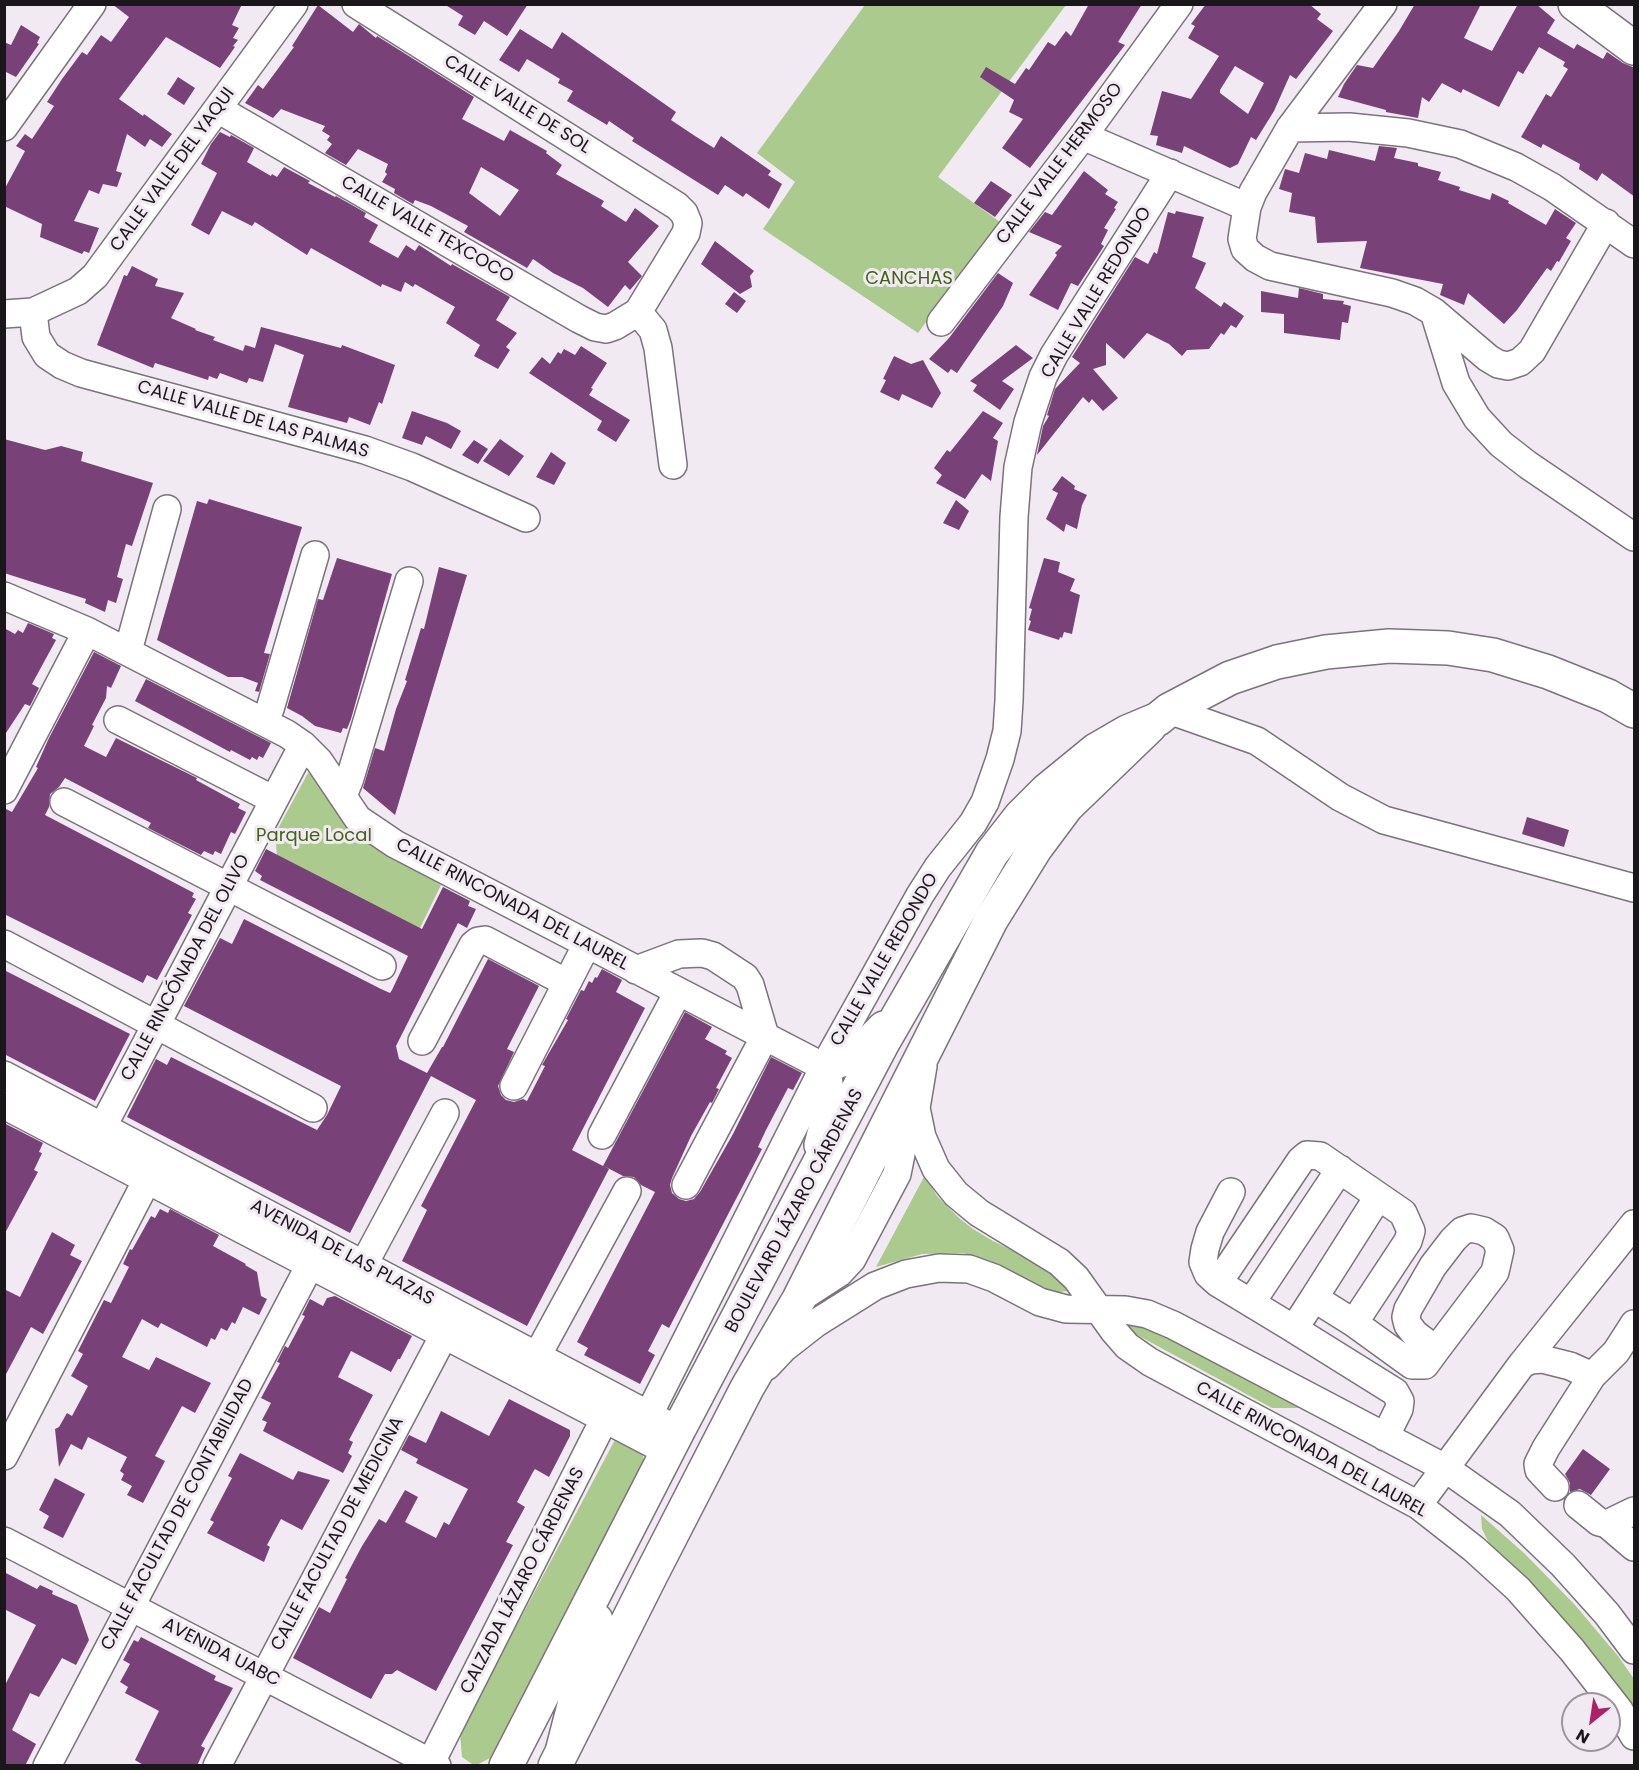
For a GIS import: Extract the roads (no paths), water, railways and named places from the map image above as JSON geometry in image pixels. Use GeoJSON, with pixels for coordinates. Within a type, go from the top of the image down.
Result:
{"type":"FeatureCollection","features":[{"type":"Feature","properties":{"kind":"main road"},"geometry":{"type":"LineString","coordinates":[[1575,4],[1633,44]]}},
{"type":"Feature","properties":{"kind":"main road","name":"BOULEVARD LÁZARO CÁRDENAS"},"geometry":{"type":"LineString","coordinates":[[506,1766],[673,1441],[882,1044],[993,853],[1020,817],[1047,790],[1096,750],[1230,678],[1277,662],[1326,652],[1389,646],[1448,648],[1493,655],[1548,672],[1608,696],[1635,711]]}},
{"type":"Feature","properties":{"kind":"main road","name":"BOULEVARD LÁZARO CÁRDENAS"},"geometry":{"type":"LineString","coordinates":[[559,1757],[747,1388],[799,1299],[991,920],[1035,849],[1067,806],[1163,714]]}},
{"type":"Feature","properties":{"kind":"main road"},"geometry":{"type":"LineString","coordinates":[[812,1180],[825,1130],[827,1093],[824,1067],[864,1048],[908,998]]}},
{"type":"Feature","properties":{"kind":"main road"},"geometry":{"type":"LineString","coordinates":[[559,1757],[610,1563]]}},
{"type":"Feature","properties":{"kind":"street"},"geometry":{"type":"LineString","coordinates":[[4,127],[92,4]]}},
{"type":"Feature","properties":{"kind":"street","name":"CALLE VALLE DEL YAQUI"},"geometry":{"type":"LineString","coordinates":[[33,312],[78,291],[95,276],[294,4]]}},
{"type":"Feature","properties":{"kind":"street","name":"CALLE VALLE DE SOL"},"geometry":{"type":"LineString","coordinates":[[356,4],[677,206],[684,213],[688,223],[681,245],[638,312]]}},
{"type":"Feature","properties":{"kind":"street","name":"CALLE VALLE HERMOSO"},"geometry":{"type":"LineString","coordinates":[[941,322],[1083,136],[1179,4]]}},
{"type":"Feature","properties":{"kind":"street"},"geometry":{"type":"LineString","coordinates":[[1383,4],[1290,128],[1253,192],[1247,207],[1242,239],[1245,249],[1255,258],[1270,266],[1415,300],[1434,312],[1498,364],[1508,366],[1520,362],[1532,351],[1606,223]]}},
{"type":"Feature","properties":{"kind":"street","name":"CALLE VALLE TEXCOCO"},"geometry":{"type":"LineString","coordinates":[[218,109],[595,327],[606,329],[615,326],[638,312]]}},
{"type":"Feature","properties":{"kind":"street"},"geometry":{"type":"LineString","coordinates":[[1290,128],[1349,127],[1408,133],[1460,144],[1516,167],[1552,187],[1635,244]]}},
{"type":"Feature","properties":{"kind":"street"},"geometry":{"type":"LineString","coordinates":[[1083,136],[1247,207]]}},
{"type":"Feature","properties":{"kind":"street","name":"CALLE VALLE REDONDO"},"geometry":{"type":"LineString","coordinates":[[643,1425],[824,1067],[920,895],[938,867],[973,823],[985,802],[1007,731],[1014,517],[1018,467],[1028,422],[1043,377],[1054,355],[1170,173]]}},
{"type":"Feature","properties":{"kind":"street"},"geometry":{"type":"LineString","coordinates":[[4,314],[33,312]]}},
{"type":"Feature","properties":{"kind":"street","name":"CALLE VALLE DE LAS PALMAS"},"geometry":{"type":"LineString","coordinates":[[33,312],[36,337],[47,355],[62,365],[81,373],[365,450],[412,466],[526,518]]}},
{"type":"Feature","properties":{"kind":"street"},"geometry":{"type":"LineString","coordinates":[[638,312],[652,330],[658,348],[673,465]]}},
{"type":"Feature","properties":{"kind":"street"},"geometry":{"type":"LineString","coordinates":[[1434,312],[1456,383],[1477,417],[1501,444],[1528,465],[1635,537]]}},
{"type":"Feature","properties":{"kind":"street"},"geometry":{"type":"LineString","coordinates":[[128,651],[167,509]]}},
{"type":"Feature","properties":{"kind":"street"},"geometry":{"type":"LineString","coordinates":[[264,721],[270,709],[315,555]]}},
{"type":"Feature","properties":{"kind":"street"},"geometry":{"type":"LineString","coordinates":[[343,796],[409,581]]}},
{"type":"Feature","properties":{"kind":"street","name":"CALLE RINCONADA DEL LAUREL"},"geometry":{"type":"LineString","coordinates":[[4,596],[87,631],[264,721],[303,745],[319,761],[358,819],[395,844],[824,1067]]}},
{"type":"Feature","properties":{"kind":"street"},"geometry":{"type":"LineString","coordinates":[[4,790],[87,631]]}},
{"type":"Feature","properties":{"kind":"street"},"geometry":{"type":"LineString","coordinates":[[1163,714],[1257,741],[1340,797],[1384,820],[1635,888]]}},
{"type":"Feature","properties":{"kind":"street"},"geometry":{"type":"LineString","coordinates":[[118,720],[274,800]]}},
{"type":"Feature","properties":{"kind":"street","name":"CALLE RINCÓNADA DEL OLIVO"},"geometry":{"type":"LineString","coordinates":[[103,1126],[303,745]]}},
{"type":"Feature","properties":{"kind":"street"},"geometry":{"type":"LineString","coordinates":[[64,802],[382,966]]}},
{"type":"Feature","properties":{"kind":"street"},"geometry":{"type":"LineString","coordinates":[[422,1041],[473,945],[478,941],[485,940],[567,983]]}},
{"type":"Feature","properties":{"kind":"street"},"geometry":{"type":"LineString","coordinates":[[4,944],[313,1108]]}},
{"type":"Feature","properties":{"kind":"street"},"geometry":{"type":"LineString","coordinates":[[514,1086],[587,944]]}},
{"type":"Feature","properties":{"kind":"street"},"geometry":{"type":"LineString","coordinates":[[636,970],[679,954],[702,953],[713,956],[745,977],[750,986],[765,1036],[686,1185]]}},
{"type":"Feature","properties":{"kind":"street"},"geometry":{"type":"LineString","coordinates":[[602,1135],[678,992]]}},
{"type":"Feature","properties":{"kind":"street","name":"CALLE RINCONADA DEL LAUREL"},"geometry":{"type":"LineString","coordinates":[[927,1045],[916,1107],[922,1137],[936,1169],[956,1194],[979,1213],[1059,1263],[1076,1278],[1127,1346],[1150,1362],[1418,1505],[1474,1549],[1518,1589],[1572,1650],[1619,1710],[1635,1736]]}},
{"type":"Feature","properties":{"kind":"street","name":"AVENIDA DE LAS PLAZAS"},"geometry":{"type":"LineString","coordinates":[[4,1075],[537,1356],[610,1408]]}},
{"type":"Feature","properties":{"kind":"street","name":"AVENIDA DE LAS PLAZAS"},"geometry":{"type":"LineString","coordinates":[[4,1105],[444,1335],[610,1408],[673,1441]]}},
{"type":"Feature","properties":{"kind":"street"},"geometry":{"type":"LineString","coordinates":[[364,1264],[445,1113]]}},
{"type":"Feature","properties":{"kind":"street"},"geometry":{"type":"LineString","coordinates":[[1218,1283],[1301,1160],[1307,1155],[1320,1156],[1402,1214],[1411,1231],[1408,1241],[1354,1323]]}},
{"type":"Feature","properties":{"kind":"street"},"geometry":{"type":"LineString","coordinates":[[1251,1303],[1340,1169]]}},
{"type":"Feature","properties":{"kind":"street"},"geometry":{"type":"LineString","coordinates":[[4,1456],[147,1180]]}},
{"type":"Feature","properties":{"kind":"street"},"geometry":{"type":"LineString","coordinates":[[537,1356],[627,1191]]}},
{"type":"Feature","properties":{"kind":"street"},"geometry":{"type":"LineString","coordinates":[[1231,1192],[1210,1232],[1204,1249],[1203,1262],[1208,1274],[1218,1283],[1395,1392],[1400,1401],[1399,1409],[1385,1437]]}},
{"type":"Feature","properties":{"kind":"street"},"geometry":{"type":"LineString","coordinates":[[1294,1329],[1378,1197]]}},
{"type":"Feature","properties":{"kind":"street"},"geometry":{"type":"LineString","coordinates":[[1418,1505],[1522,1364],[1635,1224]]}},
{"type":"Feature","properties":{"kind":"street","name":"CALLE FACULTAD DE CONTABILIDAD"},"geometry":{"type":"LineString","coordinates":[[47,1766],[310,1265]]}},
{"type":"Feature","properties":{"kind":"street"},"geometry":{"type":"LineString","coordinates":[[747,1388],[784,1348],[816,1323],[875,1286],[906,1274],[939,1268],[969,1269],[994,1278],[1040,1302],[1066,1309],[1099,1308],[1147,1314],[1173,1325],[1445,1468],[1510,1514],[1563,1565],[1607,1614],[1635,1650]]}},
{"type":"Feature","properties":{"kind":"street"},"geometry":{"type":"LineString","coordinates":[[1314,1298],[1354,1323],[1412,1365],[1425,1365],[1436,1350]]}},
{"type":"Feature","properties":{"kind":"street","name":"CALLE FACULTAD DE MEDICINA"},"geometry":{"type":"LineString","coordinates":[[217,1766],[444,1335]]}},
{"type":"Feature","properties":{"kind":"street"},"geometry":{"type":"LineString","coordinates":[[1555,1487],[1539,1470],[1538,1464],[1592,1376],[1632,1335]]}},
{"type":"Feature","properties":{"kind":"street"},"geometry":{"type":"LineString","coordinates":[[1522,1364],[1542,1359],[1570,1366],[1592,1376]]}},
{"type":"Feature","properties":{"kind":"street","name":"CALZADA LÁZARO CÁRDENAS"},"geometry":{"type":"LineString","coordinates":[[432,1764],[610,1408]]}},
{"type":"Feature","properties":{"kind":"street"},"geometry":{"type":"LineString","coordinates":[[1578,1505],[1599,1522],[1607,1524],[1635,1547]]}},
{"type":"Feature","properties":{"kind":"street"},"geometry":{"type":"LineString","coordinates":[[1607,1524],[1635,1511]]}},
{"type":"Feature","properties":{"kind":"street","name":"AVENIDA UABC"},"geometry":{"type":"LineString","coordinates":[[4,1541],[432,1764]]}},
{"type":"Feature","properties":{"kind":"park label","name":"CANCHAS"},"geometry":{"type":"Point","coordinates":[909,279]}},
{"type":"Feature","properties":{"kind":"park label","name":"Parque Local"},"geometry":{"type":"Point","coordinates":[314,836]}}]}
